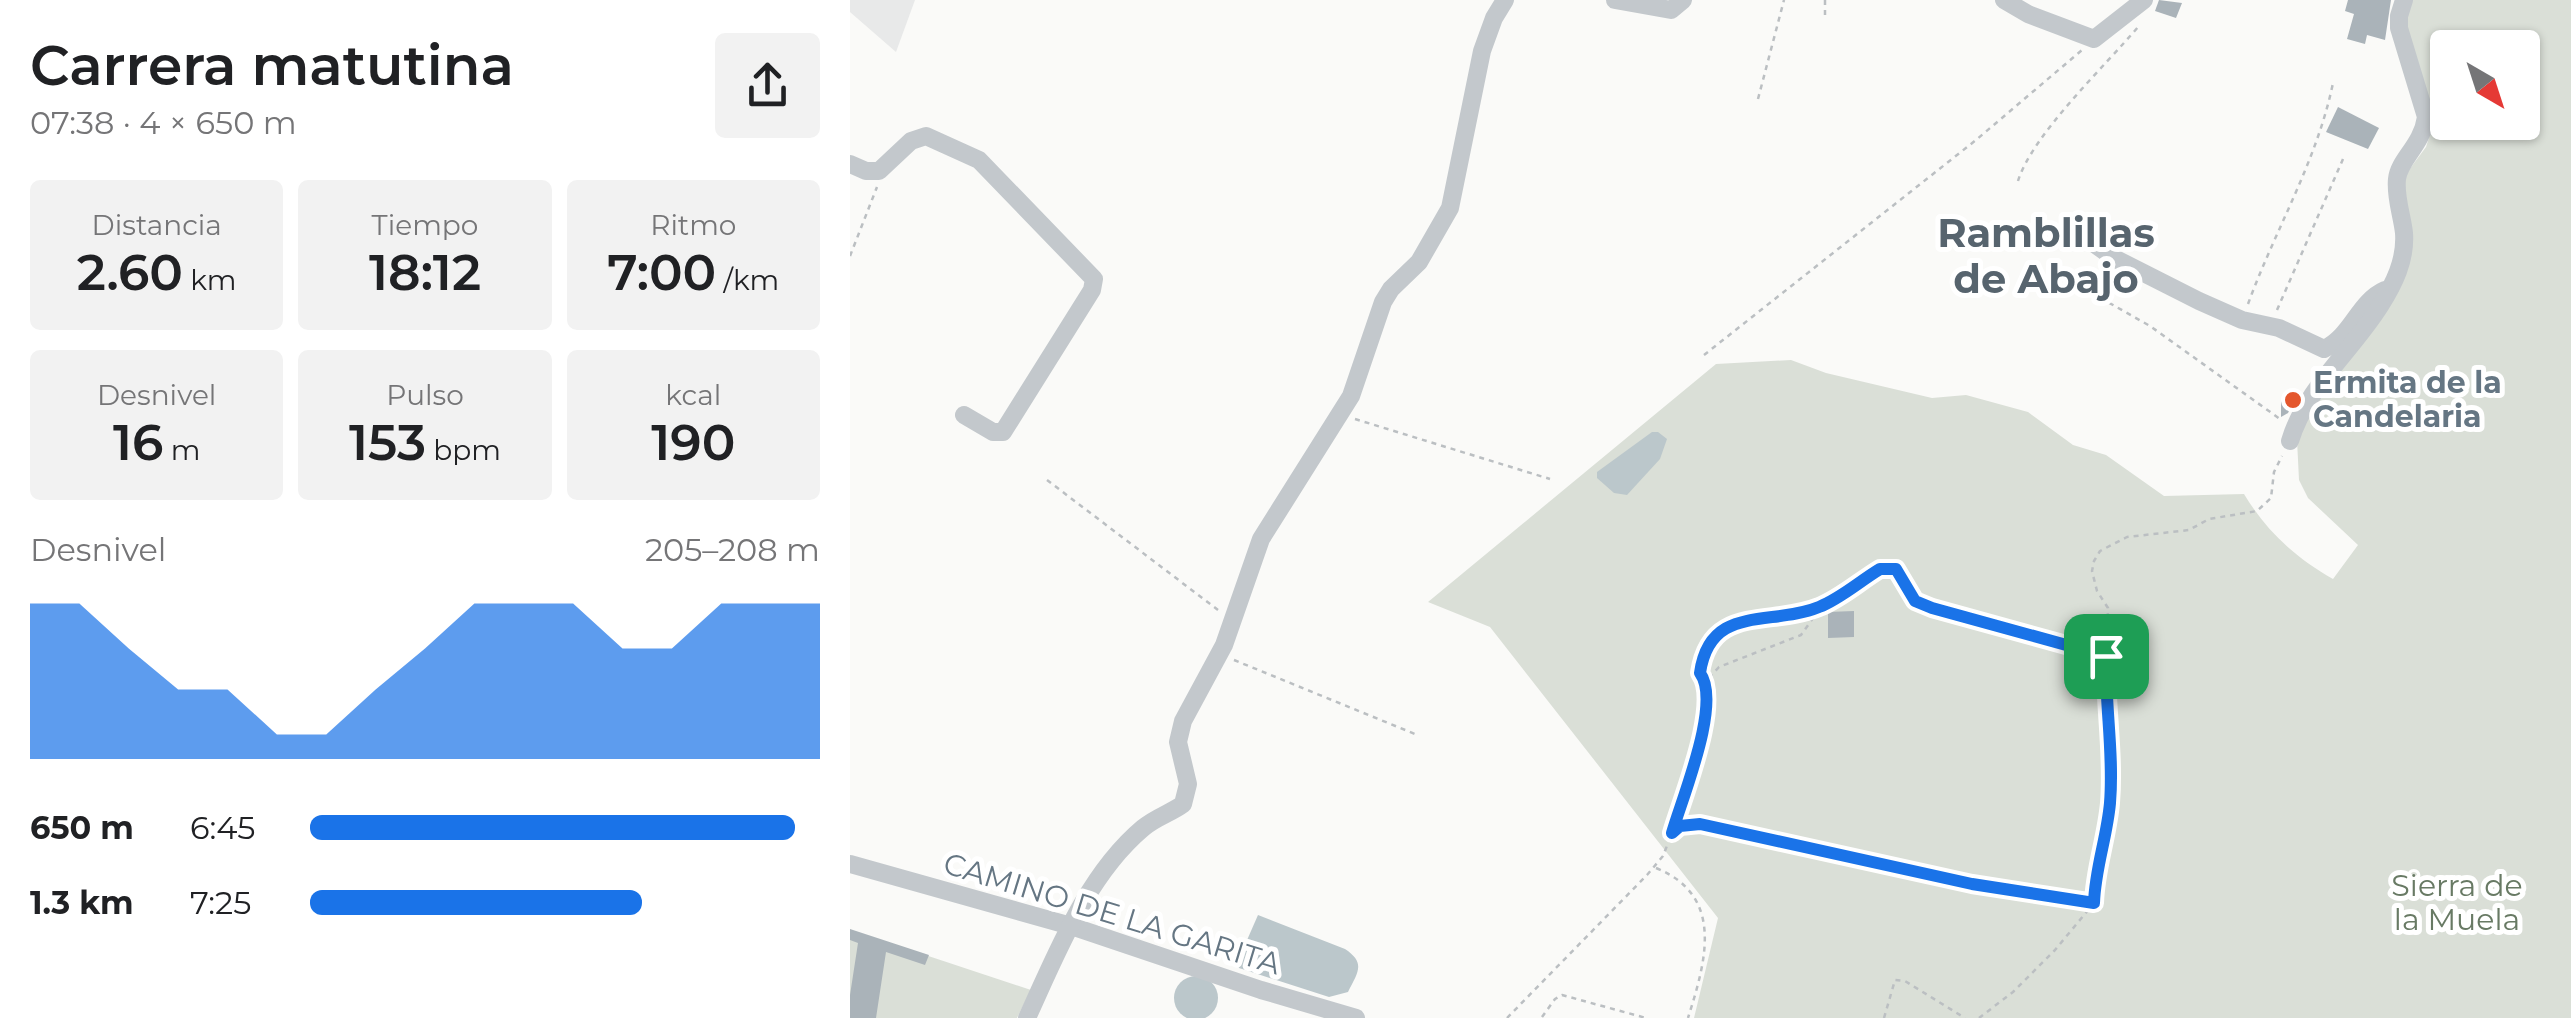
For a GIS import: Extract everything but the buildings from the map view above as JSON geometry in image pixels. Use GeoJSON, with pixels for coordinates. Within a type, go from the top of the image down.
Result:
{"type":"FeatureCollection","features":[{"type":"Feature","properties":{"kind":"street"},"geometry":{"type":"LineString","coordinates":[[1027,1018],[1071,926],[1109,865],[1154,820],[1183,804],[1188,784],[1178,742],[1183,721],[1219,654],[1261,539],[1357,381],[1383,302],[1418,262],[1450,208],[1482,51],[1505,0]]}},
{"type":"Feature","properties":{"kind":"street"},"geometry":{"type":"LineString","coordinates":[[1615,0],[1671,10],[1683,0]]}},
{"type":"Feature","properties":{"kind":"street"},"geometry":{"type":"LineString","coordinates":[[2004,0],[2028,14],[2094,39],[2144,0]]}},
{"type":"Feature","properties":{"kind":"street"},"geometry":{"type":"LineString","coordinates":[[2291,435],[2304,407],[2390,287],[2402,258],[2404,236],[2396,182],[2399,170],[2424,131],[2426,116],[2399,28],[2404,0]]}},
{"type":"Feature","properties":{"kind":"street"},"geometry":{"type":"LineString","coordinates":[[850,164],[873,172],[885,167],[920,136],[972,155],[1094,279],[1092,290],[1003,432],[994,432],[964,415]]}},
{"type":"Feature","properties":{"kind":"street"},"geometry":{"type":"LineString","coordinates":[[2068,225],[2114,258],[2242,320],[2270,325],[2324,348],[2336,343],[2374,295],[2390,287]]}},
{"type":"Feature","properties":{"kind":"street","name":"CAMINO DE LA GARITA"},"geometry":{"type":"LineString","coordinates":[[850,864],[1071,926],[1356,1018]]}},
{"type":"Feature","properties":{"kind":"path"},"geometry":{"type":"LineString","coordinates":[[1758,98],[1784,0]]}},
{"type":"Feature","properties":{"kind":"path"},"geometry":{"type":"LineString","coordinates":[[1825,0],[1825,15]]}},
{"type":"Feature","properties":{"kind":"path"},"geometry":{"type":"LineString","coordinates":[[2018,181],[2037,147],[2109,55],[2136,30],[2140,23],[2136,16],[2126,15]]}},
{"type":"Feature","properties":{"kind":"path"},"geometry":{"type":"LineString","coordinates":[[1704,355],[1976,140],[2094,39]]}},
{"type":"Feature","properties":{"kind":"path"},"geometry":{"type":"LineString","coordinates":[[2242,320],[2298,189],[2333,83]]}},
{"type":"Feature","properties":{"kind":"path"},"geometry":{"type":"LineString","coordinates":[[2270,325],[2343,159]]}},
{"type":"Feature","properties":{"kind":"path"},"geometry":{"type":"LineString","coordinates":[[850,256],[878,184],[873,172]]}},
{"type":"Feature","properties":{"kind":"path"},"geometry":{"type":"LineString","coordinates":[[1979,1018],[2055,950],[2094,903],[2110,806],[2112,744],[2105,701],[2108,608],[2092,571],[2100,551],[2127,537],[2189,530],[2209,519],[2258,512],[2271,498],[2274,472],[2291,435],[2228,379],[2178,349],[2150,326],[2083,288]]}},
{"type":"Feature","properties":{"kind":"path"},"geometry":{"type":"LineString","coordinates":[[1339,414],[1550,479]]}},
{"type":"Feature","properties":{"kind":"path"},"geometry":{"type":"LineString","coordinates":[[1047,480],[1214,608],[1234,614]]}},
{"type":"Feature","properties":{"kind":"path"},"geometry":{"type":"LineString","coordinates":[[1507,1018],[1663,856],[1706,714],[1706,681],[1700,673],[1702,656],[1717,634],[1734,622],[1776,618],[1821,607],[1880,569],[1896,569],[1915,601],[2106,656]]}},
{"type":"Feature","properties":{"kind":"path"},"geometry":{"type":"LineString","coordinates":[[1706,681],[1719,667],[1800,635],[1821,607]]}},
{"type":"Feature","properties":{"kind":"path"},"geometry":{"type":"LineString","coordinates":[[1219,654],[1415,734]]}},
{"type":"Feature","properties":{"kind":"path"},"geometry":{"type":"LineString","coordinates":[[1672,833],[1680,826],[1700,824],[1972,884],[2094,903]]}},
{"type":"Feature","properties":{"kind":"path"},"geometry":{"type":"LineString","coordinates":[[1654,867],[1675,877],[1692,895],[1706,924],[1706,940],[1688,1018]]}},
{"type":"Feature","properties":{"kind":"path"},"geometry":{"type":"LineString","coordinates":[[1884,1018],[1895,980],[1905,980],[1965,1018]]}},
{"type":"Feature","properties":{"kind":"path"},"geometry":{"type":"LineString","coordinates":[[1542,1017],[1562,995],[1646,1018]]}},
{"type":"Feature","properties":{"kind":"shaded area"},"geometry":{"type":"Polygon","coordinates":[[[850,0],[915,0],[896,52],[850,12],[850,0]]]}},
{"type":"Feature","properties":{"kind":"shaded area"},"geometry":{"type":"Polygon","coordinates":[[[1652,432],[1667,439],[1660,459],[1627,495],[1614,493],[1597,478],[1597,472],[1652,432]]]}},
{"type":"Feature","properties":{"kind":"shaded area"},"geometry":{"type":"Polygon","coordinates":[[[1258,915],[1352,954],[1358,968],[1348,992],[1329,997],[1239,968],[1237,963],[1258,915]]]}},
{"type":"Feature","properties":{"kind":"shaded area"},"geometry":{"type":"Polygon","coordinates":[[[1188,978],[1204,978],[1216,990],[1216,1006],[1204,1018],[1188,1018],[1176,1006],[1176,990],[1188,978]]]}},
{"type":"Feature","properties":{"kind":"green space","name":"Sierra de la Muela"},"geometry":{"type":"Polygon","coordinates":[[[2409,0],[2571,0],[2571,1018],[1694,1018],[1718,918],[1490,627],[1428,602],[1716,364],[1791,360],[1826,373],[1932,398],[1966,395],[2028,412],[2073,445],[2106,455],[2164,496],[2244,494],[2283,542],[2333,579],[2358,545],[2308,498],[2299,480],[2297,440],[2308,412],[2390,303],[2403,178],[2426,147],[2430,134],[2430,140],[2540,140],[2540,30],[2430,30],[2430,121],[2403,27],[2409,0]]]}},
{"type":"Feature","properties":{"kind":"green space"},"geometry":{"type":"Polygon","coordinates":[[[850,930],[1031,990],[1017,1018],[850,1018],[850,930]]]}},
{"type":"Feature","properties":{"kind":"place","name":"Ermita de la Candelaria"},"geometry":{"type":"Point","coordinates":[2293,400]}},
{"type":"Feature","properties":{"kind":"district","name":"Ramblillas de Abajo"},"geometry":{"type":"Point","coordinates":[2046,256]}},
{"type":"Feature","properties":{"kind":"route"},"geometry":{"type":"LineString","coordinates":[[1880,569],[1896,569],[1915,601],[2106,656],[2105,701],[2112,744],[2110,806],[2094,903],[1972,884],[1700,824],[1680,826],[1672,833],[1706,714],[1706,681],[1700,673],[1702,656],[1717,634],[1734,622],[1776,618],[1821,607],[1880,569]]}}]}
